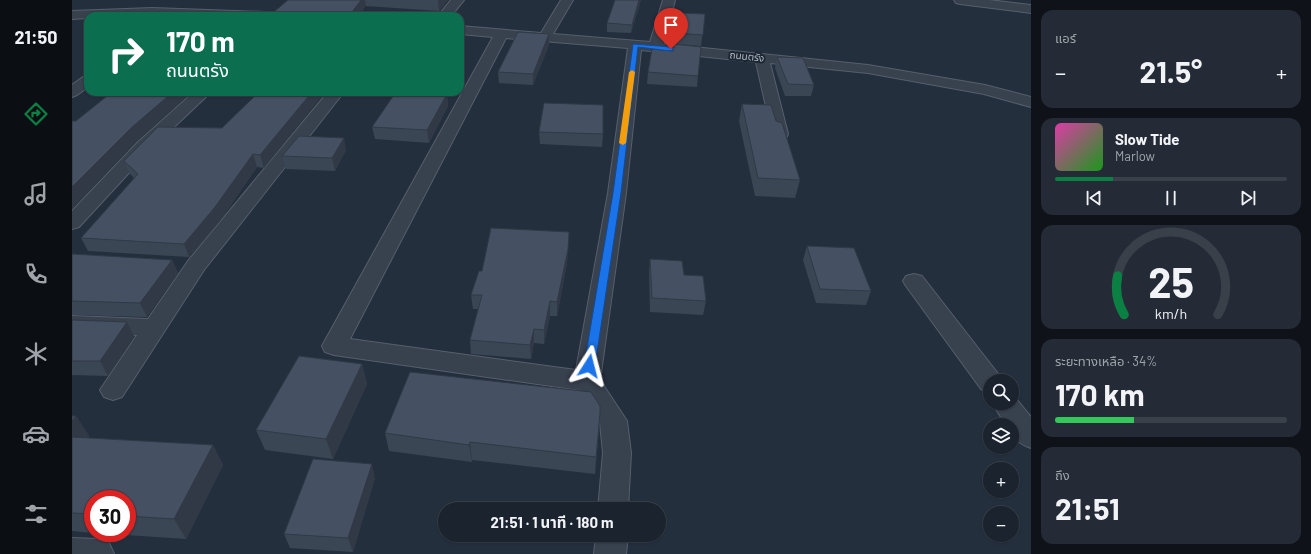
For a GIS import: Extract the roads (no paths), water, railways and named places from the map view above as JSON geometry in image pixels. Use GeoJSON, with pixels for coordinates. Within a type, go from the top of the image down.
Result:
{"type":"FeatureCollection","features":[{"type":"Feature","properties":{"kind":"street"},"geometry":{"type":"LineString","coordinates":[[448,12],[458,0]]}},
{"type":"Feature","properties":{"kind":"street"},"geometry":{"type":"LineString","coordinates":[[545,37],[567,0]]}},
{"type":"Feature","properties":{"kind":"street"},"geometry":{"type":"LineString","coordinates":[[656,47],[669,0]]}},
{"type":"Feature","properties":{"kind":"street"},"geometry":{"type":"LineString","coordinates":[[960,0],[1031,9]]}},
{"type":"Feature","properties":{"kind":"street"},"geometry":{"type":"LineString","coordinates":[[72,15],[84,15]]}},
{"type":"Feature","properties":{"kind":"street","name":"ถนนตรัง"},"geometry":{"type":"LineString","coordinates":[[464,30],[656,47],[868,69],[985,90],[1031,102]]}},
{"type":"Feature","properties":{"kind":"street"},"geometry":{"type":"LineString","coordinates":[[501,34],[334,346],[587,381]]}},
{"type":"Feature","properties":{"kind":"street"},"geometry":{"type":"LineString","coordinates":[[614,502],[617,453],[613,420],[587,381],[617,193],[635,45]]}},
{"type":"Feature","properties":{"kind":"street"},"geometry":{"type":"LineString","coordinates":[[762,58],[780,134]]}},
{"type":"Feature","properties":{"kind":"street"},"geometry":{"type":"LineString","coordinates":[[72,92],[84,83]]}},
{"type":"Feature","properties":{"kind":"street"},"geometry":{"type":"LineString","coordinates":[[72,223],[144,146],[199,96]]}},
{"type":"Feature","properties":{"kind":"street"},"geometry":{"type":"LineString","coordinates":[[113,390],[196,266],[333,96]]}},
{"type":"Feature","properties":{"kind":"street"},"geometry":{"type":"LineString","coordinates":[[173,265],[196,266]]}},
{"type":"Feature","properties":{"kind":"street"},"geometry":{"type":"LineString","coordinates":[[914,281],[984,374]]}},
{"type":"Feature","properties":{"kind":"street"},"geometry":{"type":"LineString","coordinates":[[72,324],[154,328]]}},
{"type":"Feature","properties":{"kind":"street"},"geometry":{"type":"LineString","coordinates":[[1010,410],[1031,437]]}},
{"type":"Feature","properties":{"kind":"street"},"geometry":{"type":"LineString","coordinates":[[610,554],[611,542]]}},
{"type":"Feature","properties":{"kind":"street"},"geometry":{"type":"LineString","coordinates":[[72,553],[98,554]]}}]}
